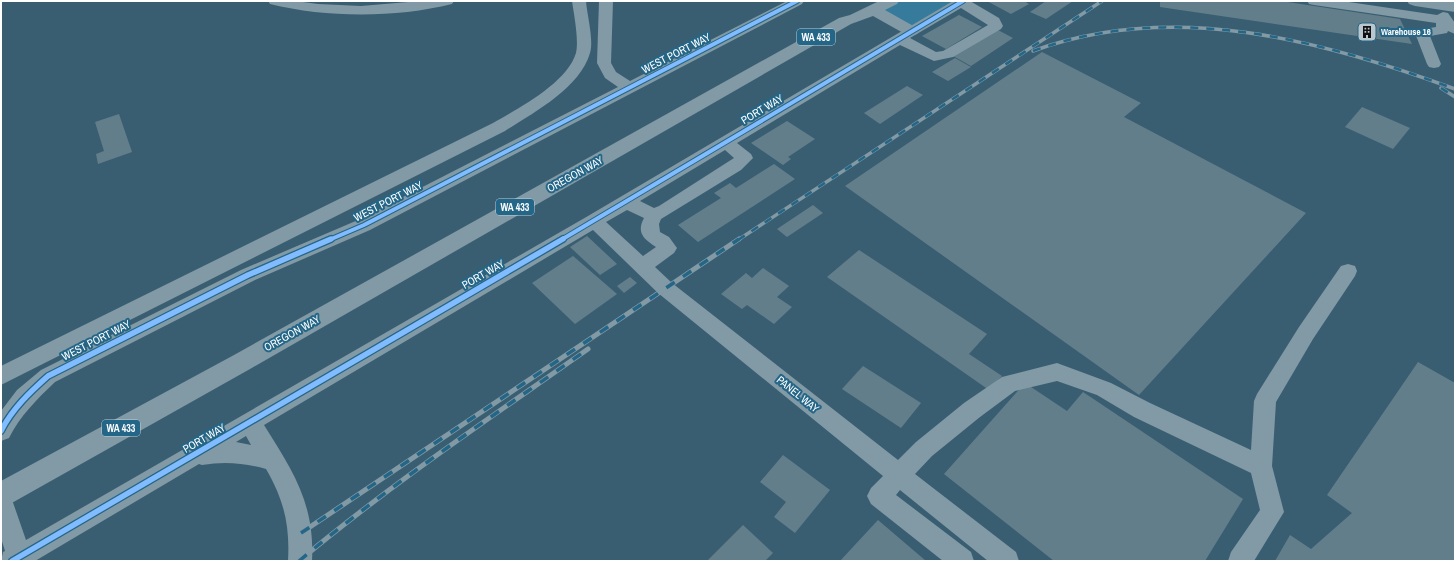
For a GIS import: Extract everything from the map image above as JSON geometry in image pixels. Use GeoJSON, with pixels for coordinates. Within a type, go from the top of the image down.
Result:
{"type":"FeatureCollection","features":[{"type":"Feature","properties":{"kind":"highway","name":"OREGON WAY"},"geometry":{"type":"LineString","coordinates":[[1,495],[242,362],[849,13],[856,18],[874,5],[892,1]]}},
{"type":"Feature","properties":{"kind":"highway"},"geometry":{"type":"LineString","coordinates":[[1415,1],[1448,6]]}},
{"type":"Feature","properties":{"kind":"highway"},"geometry":{"type":"LineString","coordinates":[[874,5],[905,35]]}},
{"type":"Feature","properties":{"kind":"street"},"geometry":{"type":"LineString","coordinates":[[275,1],[295,6],[364,11],[407,8],[447,1]]}},
{"type":"Feature","properties":{"kind":"street"},"geometry":{"type":"LineString","coordinates":[[1,376],[499,127],[533,105],[574,71],[583,52],[580,1]]}},
{"type":"Feature","properties":{"kind":"street"},"geometry":{"type":"LineString","coordinates":[[606,1],[604,63],[610,75],[630,88]]}},
{"type":"Feature","properties":{"kind":"street","name":"WEST PORT WAY"},"geometry":{"type":"LineString","coordinates":[[1,431],[6,421],[25,397],[48,376],[86,355],[248,275],[364,225],[798,1]]}},
{"type":"Feature","properties":{"kind":"street"},"geometry":{"type":"LineString","coordinates":[[1314,1],[1444,20],[1455,30]]}},
{"type":"Feature","properties":{"kind":"street"},"geometry":{"type":"LineString","coordinates":[[905,35],[934,57],[948,54],[996,26],[994,22],[962,2]]}},
{"type":"Feature","properties":{"kind":"street","name":"PORT WAY"},"geometry":{"type":"LineString","coordinates":[[16,559],[594,221],[962,2]]}},
{"type":"Feature","properties":{"kind":"street"},"geometry":{"type":"LineString","coordinates":[[1434,64],[1422,33],[1442,30],[1448,6]]}},
{"type":"Feature","properties":{"kind":"street"},"geometry":{"type":"LineString","coordinates":[[642,266],[668,248],[663,242],[651,234],[650,224],[654,215],[665,210],[735,166],[745,158],[726,142]]}},
{"type":"Feature","properties":{"kind":"street"},"geometry":{"type":"LineString","coordinates":[[627,201],[639,209],[654,215]]}},
{"type":"Feature","properties":{"kind":"street","name":"PANEL WAY"},"geometry":{"type":"LineString","coordinates":[[594,221],[665,288],[1005,560]]}},
{"type":"Feature","properties":{"kind":"street"},"geometry":{"type":"LineString","coordinates":[[1240,561],[1272,512],[1261,466],[1266,401],[1306,333],[1348,271]]}},
{"type":"Feature","properties":{"kind":"street"},"geometry":{"type":"LineString","coordinates":[[962,561],[878,496],[924,449],[972,410],[1009,383],[1056,372],[1104,389],[1142,410],[1261,466]]}},
{"type":"Feature","properties":{"kind":"street"},"geometry":{"type":"LineString","coordinates":[[250,423],[287,482],[295,503],[300,523],[302,545],[300,561]]}},
{"type":"Feature","properties":{"kind":"street"},"geometry":{"type":"LineString","coordinates":[[190,457],[225,451],[245,452],[274,461]]}},
{"type":"Feature","properties":{"kind":"street"},"geometry":{"type":"LineString","coordinates":[[1,499],[16,559]]}},
{"type":"Feature","properties":{"kind":"shaded area"},"geometry":{"type":"Polygon","coordinates":[[[891,1],[963,1],[911,31],[874,10],[891,1]]]}},
{"type":"Feature","properties":{"kind":"building"},"geometry":{"type":"Polygon","coordinates":[[[987,1],[1024,1],[1029,4],[1011,14],[987,1]]]}},
{"type":"Feature","properties":{"kind":"building"},"geometry":{"type":"Polygon","coordinates":[[[1046,1],[1073,1],[1046,19],[1030,12],[1046,1]]]}},
{"type":"Feature","properties":{"kind":"building","name":"Warehouse 16"},"geometry":{"type":"Polygon","coordinates":[[[1160,1],[1281,1],[1400,19],[1412,44],[1160,7],[1160,1]]]}},
{"type":"Feature","properties":{"kind":"building"},"geometry":{"type":"Polygon","coordinates":[[[959,15],[982,27],[946,49],[922,36],[959,15]]]}},
{"type":"Feature","properties":{"kind":"building"},"geometry":{"type":"Polygon","coordinates":[[[996,29],[1013,38],[971,66],[953,56],[996,29]]]}},
{"type":"Feature","properties":{"kind":"building"},"geometry":{"type":"Polygon","coordinates":[[[1042,52],[1141,103],[1124,117],[1306,213],[1139,395],[845,186],[1042,52]]]}},
{"type":"Feature","properties":{"kind":"building"},"geometry":{"type":"Polygon","coordinates":[[[955,58],[971,67],[948,81],[932,72],[955,58]]]}},
{"type":"Feature","properties":{"kind":"building"},"geometry":{"type":"Polygon","coordinates":[[[907,86],[923,95],[880,124],[864,113],[907,86]]]}},
{"type":"Feature","properties":{"kind":"building"},"geometry":{"type":"Polygon","coordinates":[[[1362,107],[1410,128],[1393,149],[1345,127],[1362,107]]]}},
{"type":"Feature","properties":{"kind":"building"},"geometry":{"type":"Polygon","coordinates":[[[119,114],[132,152],[98,164],[96,154],[104,151],[95,122],[119,114]]]}},
{"type":"Feature","properties":{"kind":"building"},"geometry":{"type":"Polygon","coordinates":[[[787,121],[815,139],[788,157],[791,159],[783,165],[751,143],[787,121]]]}},
{"type":"Feature","properties":{"kind":"building"},"geometry":{"type":"Polygon","coordinates":[[[774,164],[795,179],[698,242],[678,225],[721,198],[714,193],[730,183],[736,188],[774,164]]]}},
{"type":"Feature","properties":{"kind":"building"},"geometry":{"type":"Polygon","coordinates":[[[813,205],[823,213],[787,237],[777,229],[813,205]]]}},
{"type":"Feature","properties":{"kind":"building"},"geometry":{"type":"Polygon","coordinates":[[[587,236],[617,264],[600,275],[570,247],[587,236]]]}},
{"type":"Feature","properties":{"kind":"building"},"geometry":{"type":"Polygon","coordinates":[[[859,250],[987,334],[969,354],[1002,376],[989,390],[827,277],[859,250]]]}},
{"type":"Feature","properties":{"kind":"building"},"geometry":{"type":"Polygon","coordinates":[[[573,256],[617,294],[575,324],[532,283],[573,256]]]}},
{"type":"Feature","properties":{"kind":"building"},"geometry":{"type":"Polygon","coordinates":[[[763,268],[789,286],[777,297],[792,307],[774,324],[747,305],[742,309],[721,294],[746,273],[752,278],[763,268]]]}},
{"type":"Feature","properties":{"kind":"building"},"geometry":{"type":"Polygon","coordinates":[[[630,277],[637,283],[624,293],[617,286],[630,277]]]}},
{"type":"Feature","properties":{"kind":"building"},"geometry":{"type":"Polygon","coordinates":[[[1418,362],[1455,383],[1455,561],[1275,561],[1290,535],[1311,549],[1352,513],[1327,495],[1418,362]]]}},
{"type":"Feature","properties":{"kind":"building"},"geometry":{"type":"Polygon","coordinates":[[[863,366],[921,403],[901,428],[842,389],[863,366]]]}},
{"type":"Feature","properties":{"kind":"building"},"geometry":{"type":"Polygon","coordinates":[[[1025,383],[1067,411],[1083,392],[1243,499],[1205,561],[1054,561],[944,474],[1025,383]]]}},
{"type":"Feature","properties":{"kind":"building"},"geometry":{"type":"Polygon","coordinates":[[[783,455],[830,490],[795,533],[774,517],[786,502],[760,482],[783,455]]]}},
{"type":"Feature","properties":{"kind":"building"},"geometry":{"type":"Polygon","coordinates":[[[878,520],[926,561],[840,561],[878,520]]]}},
{"type":"Feature","properties":{"kind":"building"},"geometry":{"type":"Polygon","coordinates":[[[743,525],[773,553],[765,561],[707,561],[743,525]]]}},
{"type":"Feature","properties":{"kind":"railway"},"geometry":{"type":"LineString","coordinates":[[738,240],[1102,1]]}},
{"type":"Feature","properties":{"kind":"railway"},"geometry":{"type":"LineString","coordinates":[[1033,51],[1086,36],[1139,29],[1193,28],[1246,32],[1300,42],[1352,55],[1455,89]]}},
{"type":"Feature","properties":{"kind":"railway"},"geometry":{"type":"LineString","coordinates":[[1441,88],[1455,97]]}},
{"type":"Feature","properties":{"kind":"railway"},"geometry":{"type":"LineString","coordinates":[[301,533],[739,239]]}},
{"type":"Feature","properties":{"kind":"railway"},"geometry":{"type":"LineString","coordinates":[[299,561],[405,478],[588,349]]}},
{"type":"Feature","properties":{"kind":"cycle path"},"geometry":{"type":"LineString","coordinates":[[1,431],[6,421],[25,397],[48,376],[248,275],[364,225],[797,1]]}},
{"type":"Feature","properties":{"kind":"cycle path"},"geometry":{"type":"LineString","coordinates":[[12,561],[594,221],[963,1]]}},
{"type":"Feature","properties":{"kind":"place","name":"Warehouse 16"},"geometry":{"type":"Point","coordinates":[1367,32]}}]}
